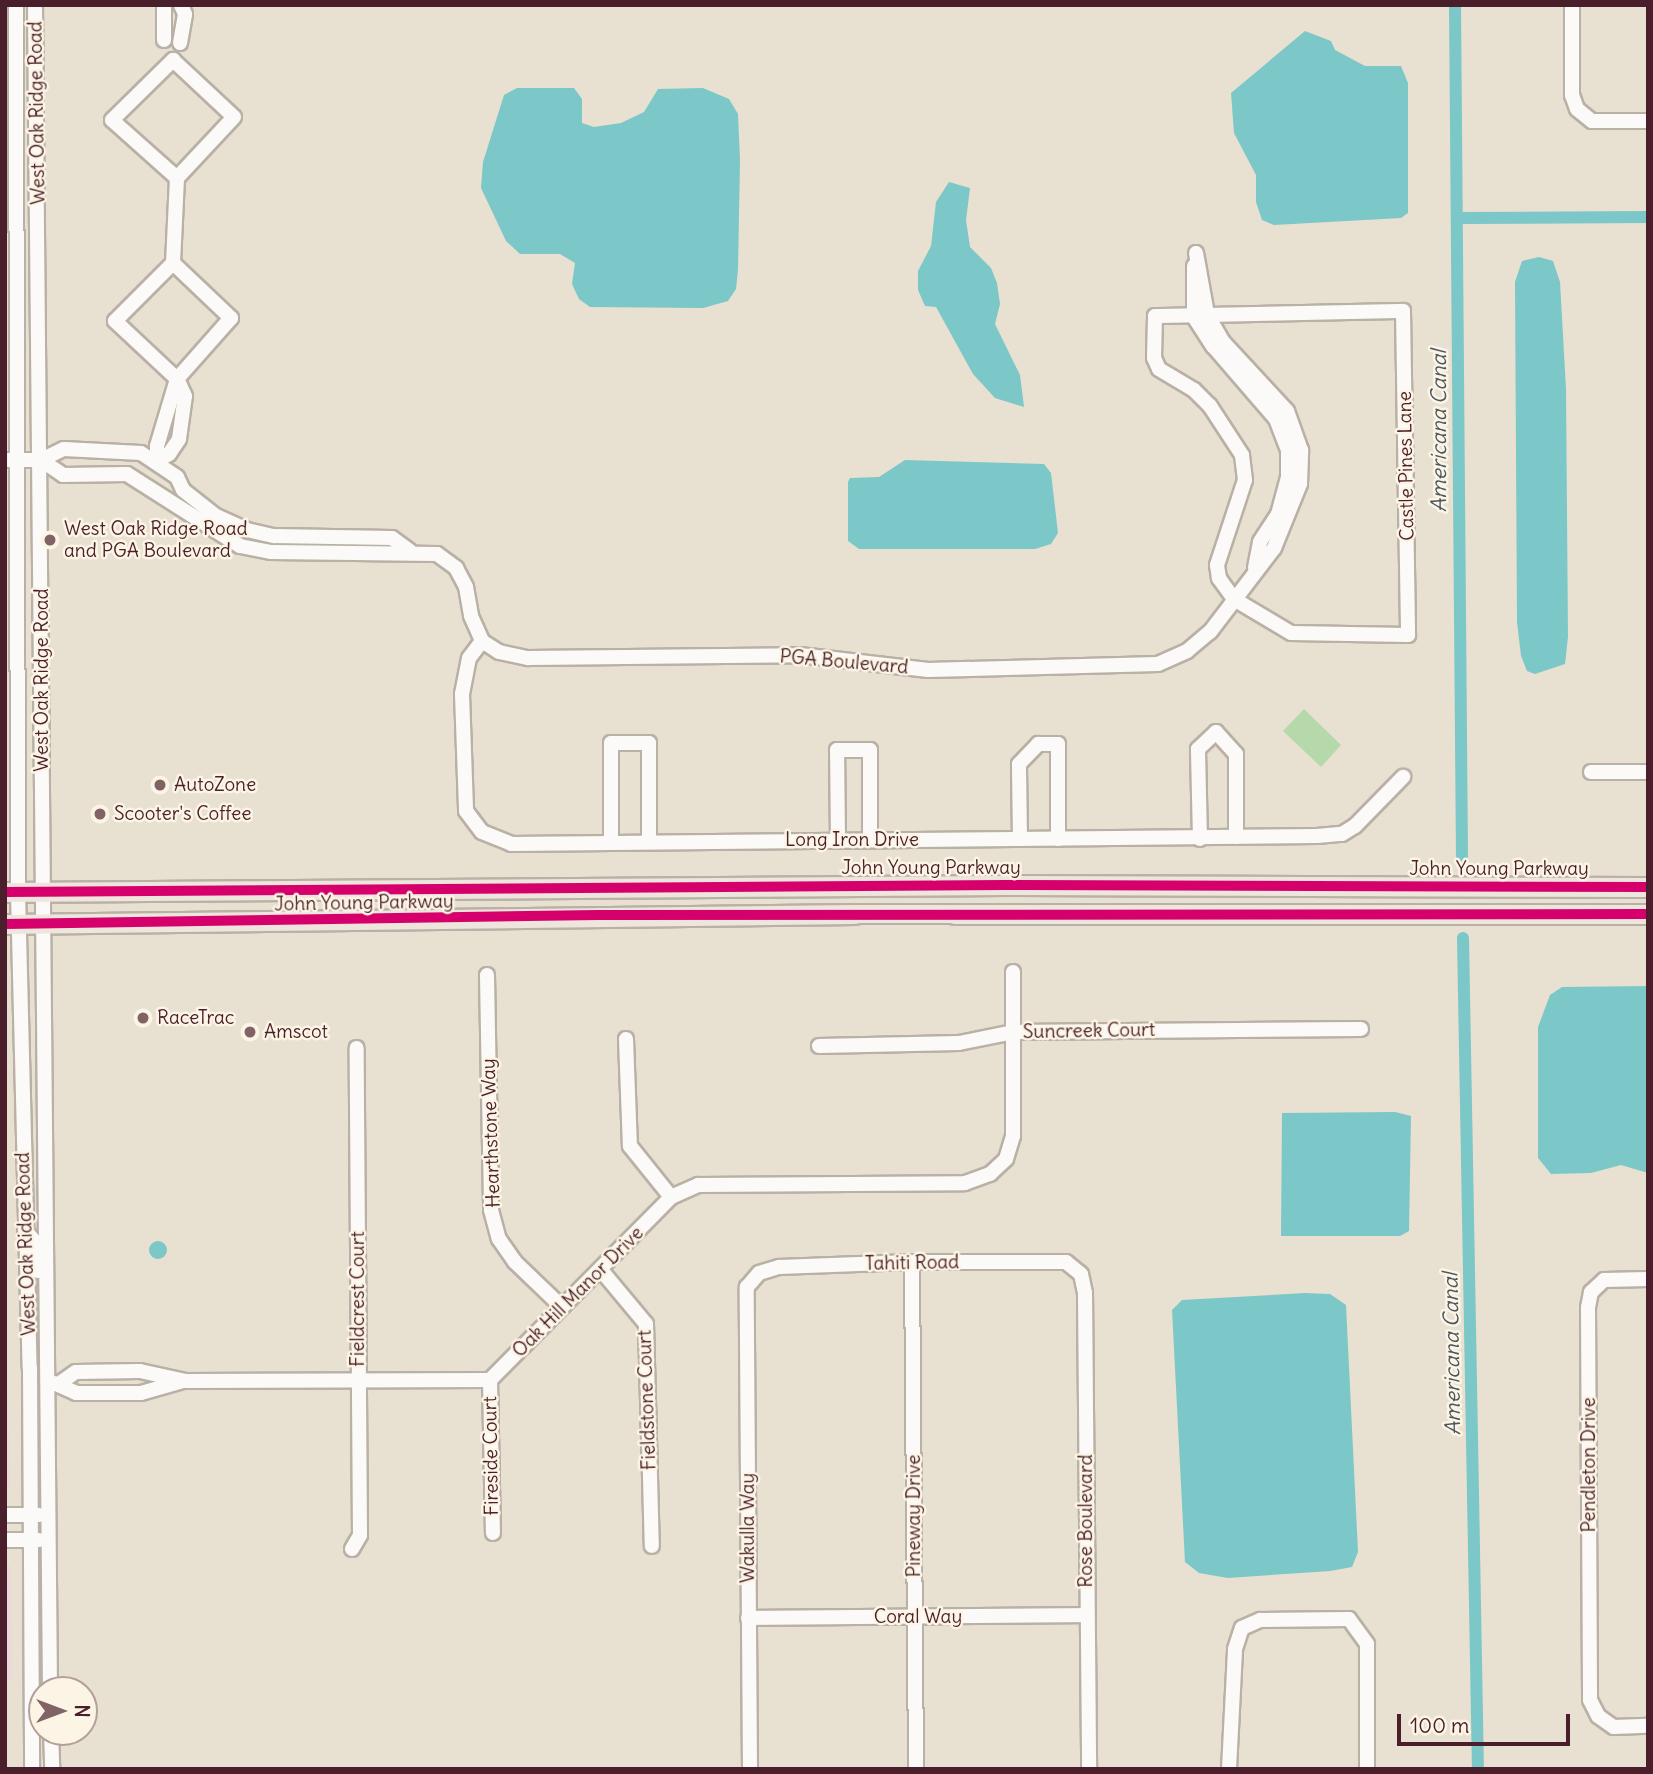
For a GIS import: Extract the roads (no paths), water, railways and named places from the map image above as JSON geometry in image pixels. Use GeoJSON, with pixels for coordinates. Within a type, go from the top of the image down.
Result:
{"type":"FeatureCollection","features":[{"type":"Feature","properties":{"kind":"highway","name":"John Young Parkway"},"geometry":{"type":"LineString","coordinates":[[12,892],[1005,885],[1648,887]]}},
{"type":"Feature","properties":{"kind":"highway"},"geometry":{"type":"LineString","coordinates":[[954,914],[987,901],[1005,885]]}},
{"type":"Feature","properties":{"kind":"highway","name":"John Young Parkway"},"geometry":{"type":"LineString","coordinates":[[12,924],[855,914]]}},
{"type":"Feature","properties":{"kind":"highway","name":"John Young Parkway"},"geometry":{"type":"LineString","coordinates":[[954,914],[1648,915]]}},
{"type":"Feature","properties":{"kind":"main road","name":"John Young Parkway"},"geometry":{"type":"LineString","coordinates":[[855,914],[954,914]]}},
{"type":"Feature","properties":{"kind":"street","name":"West Oak Ridge Road"},"geometry":{"type":"LineString","coordinates":[[16,5],[12,924],[25,1230],[32,1769]]}},
{"type":"Feature","properties":{"kind":"street","name":"West Oak Ridge Road"},"geometry":{"type":"LineString","coordinates":[[35,5],[44,924],[54,1383],[48,1515],[51,1676]]}},
{"type":"Feature","properties":{"kind":"street"},"geometry":{"type":"LineString","coordinates":[[164,5],[164,40]]}},
{"type":"Feature","properties":{"kind":"street"},"geometry":{"type":"LineString","coordinates":[[180,43],[185,14],[181,5]]}},
{"type":"Feature","properties":{"kind":"street"},"geometry":{"type":"LineString","coordinates":[[1572,5],[1572,95],[1579,113],[1598,121],[1648,121]]}},
{"type":"Feature","properties":{"kind":"street"},"geometry":{"type":"LineString","coordinates":[[177,178],[112,120],[173,60],[234,117],[177,178],[173,263],[115,321],[177,379]]}},
{"type":"Feature","properties":{"kind":"street"},"geometry":{"type":"LineString","coordinates":[[17,77],[26,87],[27,208],[39,247]]}},
{"type":"Feature","properties":{"kind":"street"},"geometry":{"type":"LineString","coordinates":[[157,461],[157,446],[177,379],[231,318],[173,263]]}},
{"type":"Feature","properties":{"kind":"street","name":"Castle Pines Lane"},"geometry":{"type":"LineString","coordinates":[[1201,316],[1404,311],[1408,635],[1291,634],[1234,599]]}},
{"type":"Feature","properties":{"kind":"street"},"geometry":{"type":"LineString","coordinates":[[1201,316],[1155,316],[1154,358],[1159,369],[1194,390],[1210,405],[1242,455],[1245,480],[1217,565],[1219,578],[1234,599]]}},
{"type":"Feature","properties":{"kind":"street","name":"PGA Boulevard"},"geometry":{"type":"LineString","coordinates":[[482,641],[499,652],[528,658],[800,655],[928,670],[1122,668],[1158,664],[1187,651],[1210,632],[1273,548],[1291,514],[1300,484],[1301,450],[1287,411],[1201,316]]}},
{"type":"Feature","properties":{"kind":"street"},"geometry":{"type":"LineString","coordinates":[[13,460],[41,460],[64,449],[121,450],[157,461],[216,516],[247,530],[274,536],[392,538],[410,551]]}},
{"type":"Feature","properties":{"kind":"street"},"geometry":{"type":"LineString","coordinates":[[41,460],[63,475],[127,474],[240,546],[271,552],[410,551],[438,554],[456,568],[482,641]]}},
{"type":"Feature","properties":{"kind":"street","name":"Long Iron Drive"},"geometry":{"type":"LineString","coordinates":[[482,641],[469,658],[462,694],[466,811],[482,832],[511,844],[1200,839],[1342,834],[1403,777]]}},
{"type":"Feature","properties":{"kind":"street"},"geometry":{"type":"LineString","coordinates":[[1200,839],[1198,749],[1216,732],[1236,754],[1236,837]]}},
{"type":"Feature","properties":{"kind":"street"},"geometry":{"type":"LineString","coordinates":[[611,842],[611,743],[649,743],[649,841]]}},
{"type":"Feature","properties":{"kind":"street"},"geometry":{"type":"LineString","coordinates":[[1020,839],[1019,764],[1038,744],[1058,744],[1058,839]]}},
{"type":"Feature","properties":{"kind":"street"},"geometry":{"type":"LineString","coordinates":[[838,840],[837,750],[870,750],[870,840]]}},
{"type":"Feature","properties":{"kind":"street"},"geometry":{"type":"LineString","coordinates":[[1591,772],[1648,772]]}},
{"type":"Feature","properties":{"kind":"street"},"geometry":{"type":"LineString","coordinates":[[1013,972],[1013,1032]]}},
{"type":"Feature","properties":{"kind":"street","name":"Hearthstone Way"},"geometry":{"type":"LineString","coordinates":[[487,975],[491,1210],[499,1239],[514,1262],[562,1307]]}},
{"type":"Feature","properties":{"kind":"street","name":"Suncreek Court"},"geometry":{"type":"LineString","coordinates":[[819,1046],[959,1043],[1013,1032],[1361,1029]]}},
{"type":"Feature","properties":{"kind":"street","name":"Oak Hill Manor Drive"},"geometry":{"type":"LineString","coordinates":[[490,1380],[671,1197],[698,1185],[731,1182],[965,1183],[990,1174],[1006,1160],[1013,1136],[1013,1032]]}},
{"type":"Feature","properties":{"kind":"street"},"geometry":{"type":"LineString","coordinates":[[626,1039],[630,1146],[671,1197]]}},
{"type":"Feature","properties":{"kind":"street","name":"Fieldcrest Court"},"geometry":{"type":"LineString","coordinates":[[352,1549],[360,1535],[357,1048]]}},
{"type":"Feature","properties":{"kind":"street"},"geometry":{"type":"LineString","coordinates":[[25,1230],[36,1243],[38,1255],[39,1349],[54,1383],[76,1393],[141,1392],[185,1381]]}},
{"type":"Feature","properties":{"kind":"street","name":"Tahiti Road"},"geometry":{"type":"LineString","coordinates":[[747,1287],[759,1273],[779,1267],[912,1262],[1066,1262],[1081,1274]]}},
{"type":"Feature","properties":{"kind":"street","name":"Pineway Drive"},"geometry":{"type":"LineString","coordinates":[[912,1262],[916,1769]]}},
{"type":"Feature","properties":{"kind":"street","name":"Fieldstone Court"},"geometry":{"type":"LineString","coordinates":[[601,1270],[646,1324],[652,1546]]}},
{"type":"Feature","properties":{"kind":"street","name":"Rose Boulevard"},"geometry":{"type":"LineString","coordinates":[[1081,1274],[1085,1293],[1089,1769]]}},
{"type":"Feature","properties":{"kind":"street","name":"Pendleton Drive"},"geometry":{"type":"LineString","coordinates":[[1648,1279],[1604,1280],[1591,1292],[1588,1307],[1590,1700],[1598,1716],[1614,1727],[1648,1726]]}},
{"type":"Feature","properties":{"kind":"street","name":"Wakulla Way"},"geometry":{"type":"LineString","coordinates":[[747,1287],[750,1769]]}},
{"type":"Feature","properties":{"kind":"street"},"geometry":{"type":"LineString","coordinates":[[54,1383],[76,1372],[140,1371],[185,1381],[490,1380]]}},
{"type":"Feature","properties":{"kind":"street","name":"Fireside Court"},"geometry":{"type":"LineString","coordinates":[[490,1380],[493,1533]]}},
{"type":"Feature","properties":{"kind":"street"},"geometry":{"type":"LineString","coordinates":[[5,1516],[48,1515]]}},
{"type":"Feature","properties":{"kind":"street"},"geometry":{"type":"LineString","coordinates":[[5,1540],[48,1540]]}},
{"type":"Feature","properties":{"kind":"street","name":"Coral Way"},"geometry":{"type":"LineString","coordinates":[[748,1618],[1087,1615]]}},
{"type":"Feature","properties":{"kind":"street"},"geometry":{"type":"LineString","coordinates":[[1229,1769],[1235,1649],[1242,1628],[1260,1620],[1349,1619],[1367,1644],[1367,1769]]}},
{"type":"Feature","properties":{"kind":"street"},"geometry":{"type":"LineString","coordinates":[[51,1746],[52,1769]]}},
{"type":"Feature","properties":{"kind":"water"},"geometry":{"type":"Polygon","coordinates":[[[1305,31],[1331,41],[1335,50],[1365,66],[1401,66],[1408,83],[1408,213],[1401,218],[1274,225],[1262,220],[1256,202],[1256,175],[1234,133],[1231,93],[1305,31]]]}},
{"type":"Feature","properties":{"kind":"water"},"geometry":{"type":"Polygon","coordinates":[[[517,88],[574,88],[582,99],[582,123],[594,127],[621,123],[644,112],[658,89],[703,88],[729,99],[738,114],[740,160],[738,270],[736,289],[728,301],[703,308],[590,307],[579,299],[572,284],[575,263],[560,254],[520,254],[506,241],[481,188],[483,162],[504,95],[517,88]]]}},
{"type":"Feature","properties":{"kind":"water"},"geometry":{"type":"Polygon","coordinates":[[[949,182],[970,188],[966,220],[970,247],[991,268],[997,283],[1000,304],[995,324],[1020,375],[1024,407],[995,398],[973,374],[936,307],[925,306],[918,290],[918,271],[931,246],[936,202],[949,182]]]}},
{"type":"Feature","properties":{"kind":"water"},"geometry":{"type":"Polygon","coordinates":[[[1539,257],[1553,261],[1560,282],[1566,389],[1568,637],[1565,664],[1535,674],[1527,671],[1521,656],[1517,622],[1515,282],[1522,261],[1539,257]]]}},
{"type":"Feature","properties":{"kind":"water"},"geometry":{"type":"Polygon","coordinates":[[[905,460],[1044,464],[1051,473],[1058,533],[1051,544],[1035,549],[859,549],[848,541],[850,478],[879,477],[905,460]]]}},
{"type":"Feature","properties":{"kind":"water"},"geometry":{"type":"Polygon","coordinates":[[[1648,986],[1648,1173],[1621,1165],[1591,1173],[1551,1174],[1538,1158],[1538,1027],[1550,995],[1562,987],[1648,986]]]}},
{"type":"Feature","properties":{"kind":"water"},"geometry":{"type":"Polygon","coordinates":[[[1395,1112],[1411,1116],[1409,1231],[1400,1236],[1281,1236],[1282,1113],[1395,1112]]]}},
{"type":"Feature","properties":{"kind":"water"},"geometry":{"type":"Polygon","coordinates":[[[158,1241],[164,1244],[167,1250],[164,1256],[158,1259],[152,1256],[149,1250],[152,1244],[158,1241]]]}},
{"type":"Feature","properties":{"kind":"water"},"geometry":{"type":"Polygon","coordinates":[[[1330,1294],[1346,1305],[1358,1552],[1352,1567],[1330,1571],[1228,1578],[1199,1573],[1185,1562],[1172,1310],[1182,1300],[1330,1294]]]}},
{"type":"Feature","properties":{"kind":"waterway","name":"Americana Canal"},"geometry":{"type":"LineString","coordinates":[[1455,5],[1462,857]]}},
{"type":"Feature","properties":{"kind":"waterway"},"geometry":{"type":"LineString","coordinates":[[1457,218],[1648,217]]}},
{"type":"Feature","properties":{"kind":"waterway","name":"Americana Canal"},"geometry":{"type":"LineString","coordinates":[[1463,938],[1478,1769]]}},
{"type":"Feature","properties":{"kind":"place","name":"West Oak Ridge Road and PGA Boulevard"},"geometry":{"type":"Point","coordinates":[50,540]}},
{"type":"Feature","properties":{"kind":"place","name":"AutoZone"},"geometry":{"type":"Point","coordinates":[160,785]}},
{"type":"Feature","properties":{"kind":"place","name":"Scooter's Coffee"},"geometry":{"type":"Point","coordinates":[100,814]}},
{"type":"Feature","properties":{"kind":"place","name":"RaceTrac"},"geometry":{"type":"Point","coordinates":[143,1018]}},
{"type":"Feature","properties":{"kind":"place","name":"Amscot"},"geometry":{"type":"Point","coordinates":[250,1032]}}]}
